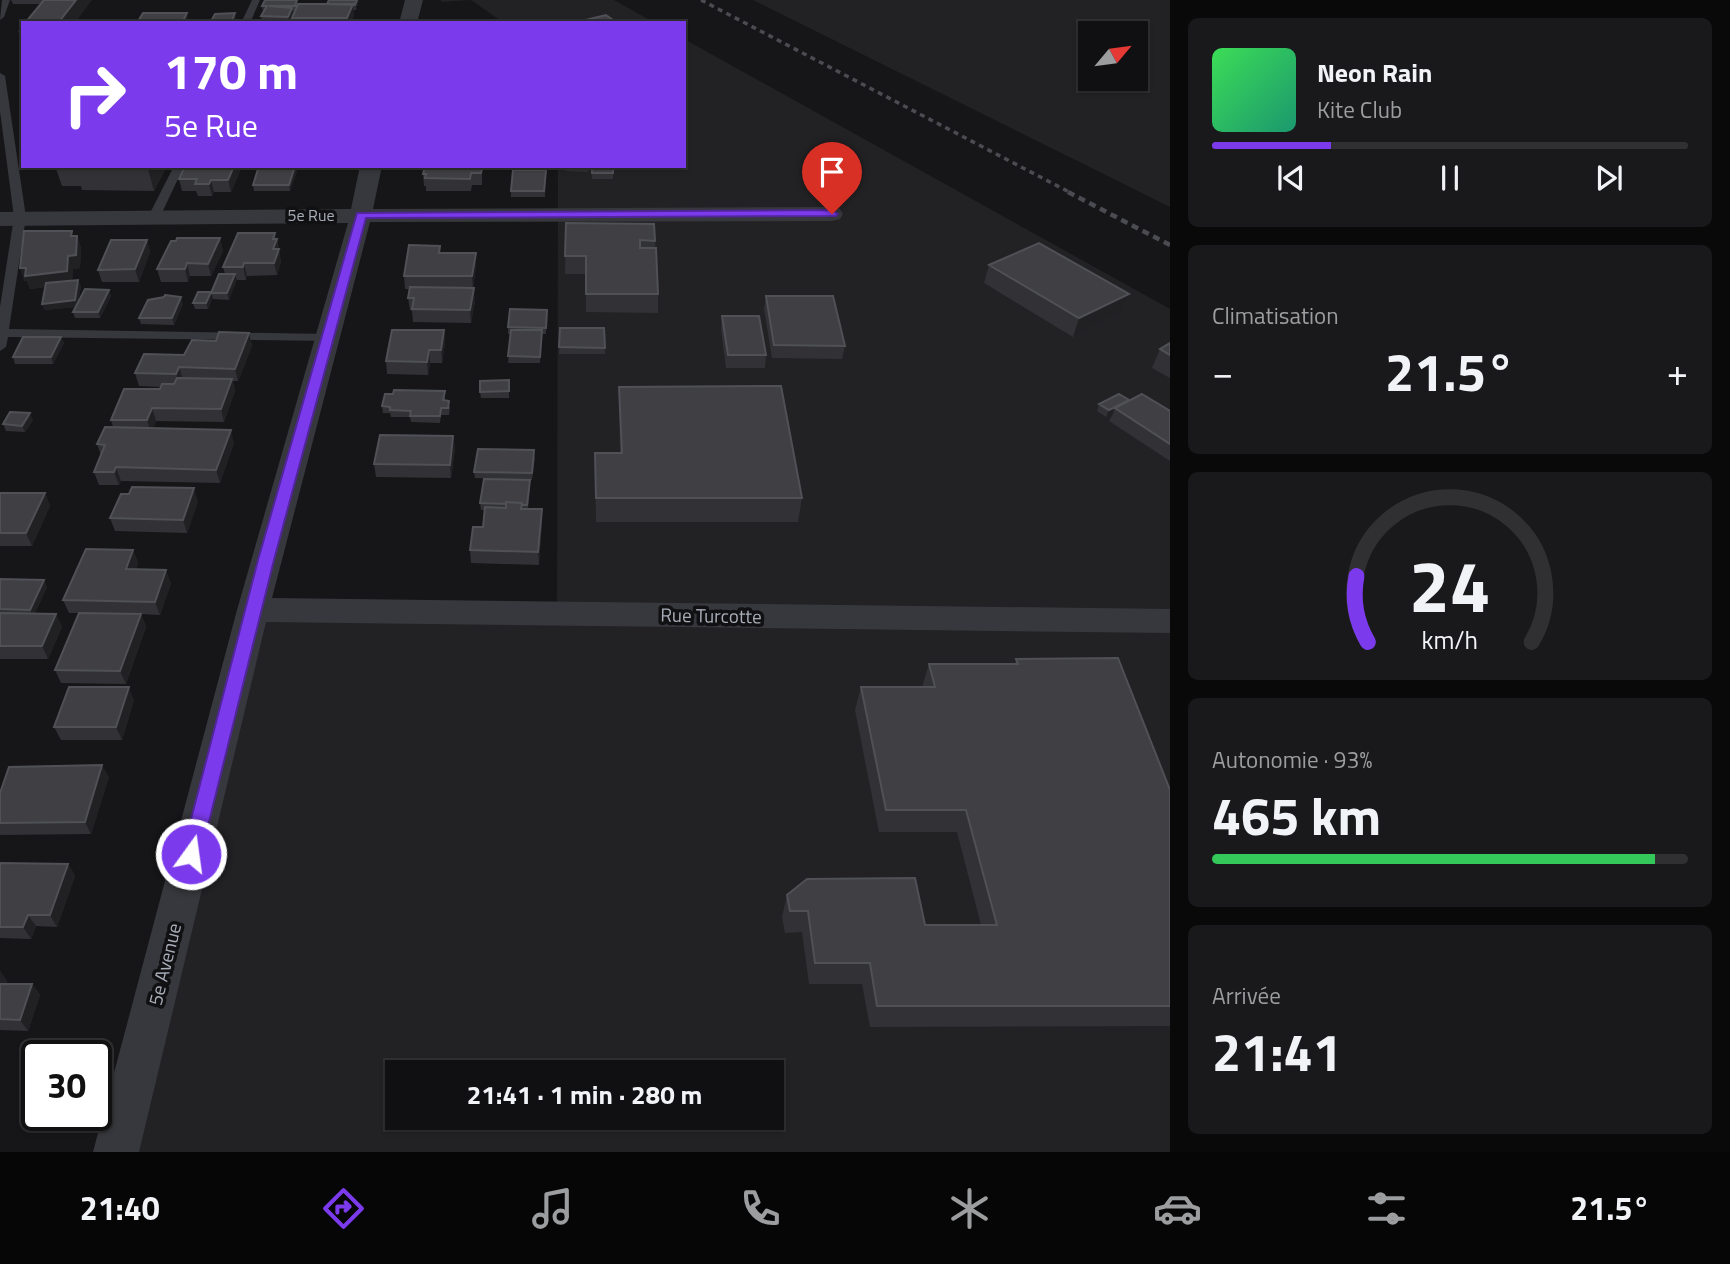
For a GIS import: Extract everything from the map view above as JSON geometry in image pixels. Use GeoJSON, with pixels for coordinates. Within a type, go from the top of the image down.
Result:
{"type":"FeatureCollection","features":[{"type":"Feature","properties":{"kind":"street"},"geometry":{"type":"LineString","coordinates":[[409,21],[414,0]]}},
{"type":"Feature","properties":{"kind":"street","name":"5e Avenue"},"geometry":{"type":"LineString","coordinates":[[116,1152],[253,610],[361,215],[371,168]]}},
{"type":"Feature","properties":{"kind":"street","name":"5e Rue"},"geometry":{"type":"LineString","coordinates":[[10,218],[832,214]]}},
{"type":"Feature","properties":{"kind":"street","name":"Rue Turcotte"},"geometry":{"type":"LineString","coordinates":[[253,610],[1170,621]]}},
{"type":"Feature","properties":{"kind":"lane"},"geometry":{"type":"LineString","coordinates":[[0,17],[6,0]]}},
{"type":"Feature","properties":{"kind":"lane"},"geometry":{"type":"LineString","coordinates":[[247,21],[256,0]]}},
{"type":"Feature","properties":{"kind":"lane"},"geometry":{"type":"LineString","coordinates":[[0,76],[10,218],[1,340],[326,338]]}},
{"type":"Feature","properties":{"kind":"lane"},"geometry":{"type":"LineString","coordinates":[[154,217],[178,168]]}},
{"type":"Feature","properties":{"kind":"shaded area"},"geometry":{"type":"Polygon","coordinates":[[[471,0],[614,0],[651,21],[501,21],[471,0]]]}},
{"type":"Feature","properties":{"kind":"shaded area"},"geometry":{"type":"Polygon","coordinates":[[[753,0],[1170,0],[1170,207],[753,0]]]}},
{"type":"Feature","properties":{"kind":"shaded area"},"geometry":{"type":"Polygon","coordinates":[[[686,40],[1170,309],[1170,1152],[110,1152],[251,607],[557,620],[558,168],[686,168],[686,40]]]}},
{"type":"Feature","properties":{"kind":"building"},"geometry":{"type":"Polygon","coordinates":[[[44,0],[76,0],[60,21],[27,21],[44,0]]]}},
{"type":"Feature","properties":{"kind":"building"},"geometry":{"type":"Polygon","coordinates":[[[265,0],[297,0],[295,6],[269,6],[292,8],[288,17],[261,16],[267,6],[262,6],[265,0]]]}},
{"type":"Feature","properties":{"kind":"building"},"geometry":{"type":"Polygon","coordinates":[[[329,0],[357,0],[355,5],[327,4],[329,0]]]}},
{"type":"Feature","properties":{"kind":"building"},"geometry":{"type":"Polygon","coordinates":[[[298,4],[353,4],[347,18],[292,18],[298,4]]]}},
{"type":"Feature","properties":{"kind":"building"},"geometry":{"type":"Polygon","coordinates":[[[143,13],[187,13],[183,21],[138,21],[143,13]]]}},
{"type":"Feature","properties":{"kind":"building"},"geometry":{"type":"Polygon","coordinates":[[[235,13],[232,21],[211,21],[215,14],[235,13]]]}},
{"type":"Feature","properties":{"kind":"building"},"geometry":{"type":"Polygon","coordinates":[[[606,15],[614,21],[581,21],[606,15]]]}},
{"type":"Feature","properties":{"kind":"building"},"geometry":{"type":"Polygon","coordinates":[[[75,168],[148,168],[148,169],[75,168]]]}},
{"type":"Feature","properties":{"kind":"building"},"geometry":{"type":"Polygon","coordinates":[[[184,168],[233,168],[228,180],[211,180],[209,184],[195,184],[197,179],[179,179],[184,168]]]}},
{"type":"Feature","properties":{"kind":"building"},"geometry":{"type":"Polygon","coordinates":[[[258,168],[294,168],[289,185],[253,185],[258,168]]]}},
{"type":"Feature","properties":{"kind":"building"},"geometry":{"type":"Polygon","coordinates":[[[424,168],[482,169],[481,173],[471,173],[470,179],[425,178],[426,174],[423,174],[424,168]]]}},
{"type":"Feature","properties":{"kind":"building"},"geometry":{"type":"Polygon","coordinates":[[[592,168],[613,168],[613,173],[592,173],[592,168]]]}},
{"type":"Feature","properties":{"kind":"building"},"geometry":{"type":"Polygon","coordinates":[[[513,170],[546,170],[544,191],[511,191],[513,170]]]}},
{"type":"Feature","properties":{"kind":"building"},"geometry":{"type":"Polygon","coordinates":[[[566,223],[654,224],[655,241],[640,240],[640,248],[656,248],[658,294],[586,294],[586,256],[565,256],[566,223]]]}},
{"type":"Feature","properties":{"kind":"building"},"geometry":{"type":"Polygon","coordinates":[[[24,231],[72,231],[71,236],[77,236],[76,255],[68,256],[67,271],[25,276],[26,268],[20,268],[24,231]]]}},
{"type":"Feature","properties":{"kind":"building"},"geometry":{"type":"Polygon","coordinates":[[[238,233],[275,233],[273,239],[277,239],[273,249],[279,249],[274,263],[244,263],[243,267],[223,267],[238,233]]]}},
{"type":"Feature","properties":{"kind":"building"},"geometry":{"type":"Polygon","coordinates":[[[177,238],[220,238],[208,264],[187,263],[185,269],[157,269],[171,241],[176,241],[177,238]]]}},
{"type":"Feature","properties":{"kind":"building"},"geometry":{"type":"Polygon","coordinates":[[[111,240],[147,240],[135,269],[98,270],[111,240]]]}},
{"type":"Feature","properties":{"kind":"building"},"geometry":{"type":"Polygon","coordinates":[[[1039,243],[1129,294],[1079,318],[989,265],[1039,243]]]}},
{"type":"Feature","properties":{"kind":"building"},"geometry":{"type":"Polygon","coordinates":[[[409,245],[440,246],[439,253],[476,253],[472,276],[404,276],[409,245]]]}},
{"type":"Feature","properties":{"kind":"building"},"geometry":{"type":"Polygon","coordinates":[[[219,274],[235,274],[227,293],[211,293],[219,274]]]}},
{"type":"Feature","properties":{"kind":"building"},"geometry":{"type":"Polygon","coordinates":[[[78,280],[75,300],[42,304],[46,283],[78,280]]]}},
{"type":"Feature","properties":{"kind":"building"},"geometry":{"type":"Polygon","coordinates":[[[410,287],[474,288],[470,310],[412,309],[414,298],[408,298],[410,287]]]}},
{"type":"Feature","properties":{"kind":"building"},"geometry":{"type":"Polygon","coordinates":[[[85,289],[109,290],[98,312],[73,312],[85,289]]]}},
{"type":"Feature","properties":{"kind":"building"},"geometry":{"type":"Polygon","coordinates":[[[198,292],[211,292],[206,303],[193,303],[198,292]]]}},
{"type":"Feature","properties":{"kind":"building"},"geometry":{"type":"Polygon","coordinates":[[[165,295],[181,297],[172,318],[139,318],[148,300],[165,295]]]}},
{"type":"Feature","properties":{"kind":"building"},"geometry":{"type":"Polygon","coordinates":[[[766,296],[833,296],[845,346],[774,345],[766,296]]]}},
{"type":"Feature","properties":{"kind":"building"},"geometry":{"type":"Polygon","coordinates":[[[510,309],[547,310],[546,328],[508,327],[510,309]]]}},
{"type":"Feature","properties":{"kind":"building"},"geometry":{"type":"Polygon","coordinates":[[[722,316],[759,316],[766,355],[728,355],[722,316]]]}},
{"type":"Feature","properties":{"kind":"building"},"geometry":{"type":"Polygon","coordinates":[[[560,328],[604,328],[605,348],[559,347],[560,328]]]}},
{"type":"Feature","properties":{"kind":"building"},"geometry":{"type":"Polygon","coordinates":[[[392,330],[444,330],[441,350],[429,350],[427,362],[386,361],[392,330]]]}},
{"type":"Feature","properties":{"kind":"building"},"geometry":{"type":"Polygon","coordinates":[[[511,330],[542,330],[540,357],[508,356],[511,330]]]}},
{"type":"Feature","properties":{"kind":"building"},"geometry":{"type":"Polygon","coordinates":[[[219,332],[249,333],[235,369],[179,367],[176,374],[135,373],[144,354],[184,355],[192,340],[216,341],[219,332]]]}},
{"type":"Feature","properties":{"kind":"building"},"geometry":{"type":"Polygon","coordinates":[[[23,337],[61,337],[51,357],[13,357],[23,337]]]}},
{"type":"Feature","properties":{"kind":"building"},"geometry":{"type":"Polygon","coordinates":[[[1170,343],[1170,355],[1160,349],[1170,343]]]}},
{"type":"Feature","properties":{"kind":"building"},"geometry":{"type":"Polygon","coordinates":[[[177,378],[232,379],[221,409],[152,408],[147,420],[111,420],[124,389],[160,389],[162,384],[174,384],[177,378]]]}},
{"type":"Feature","properties":{"kind":"building"},"geometry":{"type":"Polygon","coordinates":[[[509,380],[509,391],[480,392],[480,381],[509,380]]]}},
{"type":"Feature","properties":{"kind":"building"},"geometry":{"type":"Polygon","coordinates":[[[781,386],[802,498],[596,498],[595,453],[622,453],[619,387],[781,386]]]}},
{"type":"Feature","properties":{"kind":"building"},"geometry":{"type":"Polygon","coordinates":[[[394,390],[445,391],[443,400],[449,401],[448,408],[441,408],[440,416],[410,416],[411,411],[390,410],[390,407],[382,406],[385,394],[393,394],[394,390]]]}},
{"type":"Feature","properties":{"kind":"building"},"geometry":{"type":"Polygon","coordinates":[[[1119,394],[1129,400],[1109,410],[1099,404],[1119,394]]]}},
{"type":"Feature","properties":{"kind":"building"},"geometry":{"type":"Polygon","coordinates":[[[1142,394],[1170,411],[1170,444],[1115,408],[1142,394]]]}},
{"type":"Feature","properties":{"kind":"building"},"geometry":{"type":"Polygon","coordinates":[[[10,412],[30,413],[22,426],[3,424],[10,412]]]}},
{"type":"Feature","properties":{"kind":"building"},"geometry":{"type":"Polygon","coordinates":[[[105,427],[231,430],[216,470],[116,467],[114,472],[94,472],[105,445],[97,444],[105,427]]]}},
{"type":"Feature","properties":{"kind":"building"},"geometry":{"type":"Polygon","coordinates":[[[380,435],[453,436],[450,465],[374,464],[380,435]]]}},
{"type":"Feature","properties":{"kind":"building"},"geometry":{"type":"Polygon","coordinates":[[[478,449],[534,450],[532,473],[474,472],[478,449]]]}},
{"type":"Feature","properties":{"kind":"building"},"geometry":{"type":"Polygon","coordinates":[[[484,479],[530,480],[527,505],[506,502],[480,503],[484,479]]]}},
{"type":"Feature","properties":{"kind":"building"},"geometry":{"type":"Polygon","coordinates":[[[132,487],[194,488],[183,520],[110,518],[121,494],[129,494],[132,487]]]}},
{"type":"Feature","properties":{"kind":"building"},"geometry":{"type":"Polygon","coordinates":[[[0,493],[45,493],[26,533],[0,533],[0,493]]]}},
{"type":"Feature","properties":{"kind":"building"},"geometry":{"type":"Polygon","coordinates":[[[506,502],[522,503],[521,509],[542,509],[538,552],[470,550],[473,527],[483,527],[485,507],[506,508],[506,502]]]}},
{"type":"Feature","properties":{"kind":"building"},"geometry":{"type":"Polygon","coordinates":[[[86,549],[133,550],[126,569],[166,570],[155,602],[63,600],[86,549]]]}},
{"type":"Feature","properties":{"kind":"building"},"geometry":{"type":"Polygon","coordinates":[[[0,579],[44,580],[30,610],[0,609],[0,579]]]}},
{"type":"Feature","properties":{"kind":"building"},"geometry":{"type":"Polygon","coordinates":[[[0,613],[56,614],[42,646],[0,646],[0,613]]]}},
{"type":"Feature","properties":{"kind":"building"},"geometry":{"type":"Polygon","coordinates":[[[79,613],[141,614],[120,671],[55,670],[79,613]]]}},
{"type":"Feature","properties":{"kind":"building"},"geometry":{"type":"Polygon","coordinates":[[[1118,658],[1170,790],[1170,1006],[877,1006],[870,963],[815,963],[808,911],[790,911],[787,895],[807,879],[915,878],[925,925],[997,925],[966,810],[886,810],[861,687],[935,687],[929,664],[1018,664],[1016,659],[1118,658]]]}},
{"type":"Feature","properties":{"kind":"building"},"geometry":{"type":"Polygon","coordinates":[[[69,687],[129,687],[116,727],[54,727],[69,687]]]}},
{"type":"Feature","properties":{"kind":"building"},"geometry":{"type":"Polygon","coordinates":[[[102,765],[85,822],[0,823],[0,793],[9,767],[102,765]]]}},
{"type":"Feature","properties":{"kind":"building"},"geometry":{"type":"Polygon","coordinates":[[[0,863],[68,864],[50,915],[28,915],[23,927],[0,927],[0,863]]]}},
{"type":"Feature","properties":{"kind":"building"},"geometry":{"type":"Polygon","coordinates":[[[0,984],[32,984],[20,1020],[0,1019],[0,984]]]}},
{"type":"Feature","properties":{"kind":"railway"},"geometry":{"type":"LineString","coordinates":[[701,0],[1071,193]]}},
{"type":"Feature","properties":{"kind":"railway"},"geometry":{"type":"LineString","coordinates":[[1068,192],[1170,245]]}},
{"type":"Feature","properties":{"kind":"route"},"geometry":{"type":"LineString","coordinates":[[191,854],[266,560],[361,215],[832,214]]}}]}
